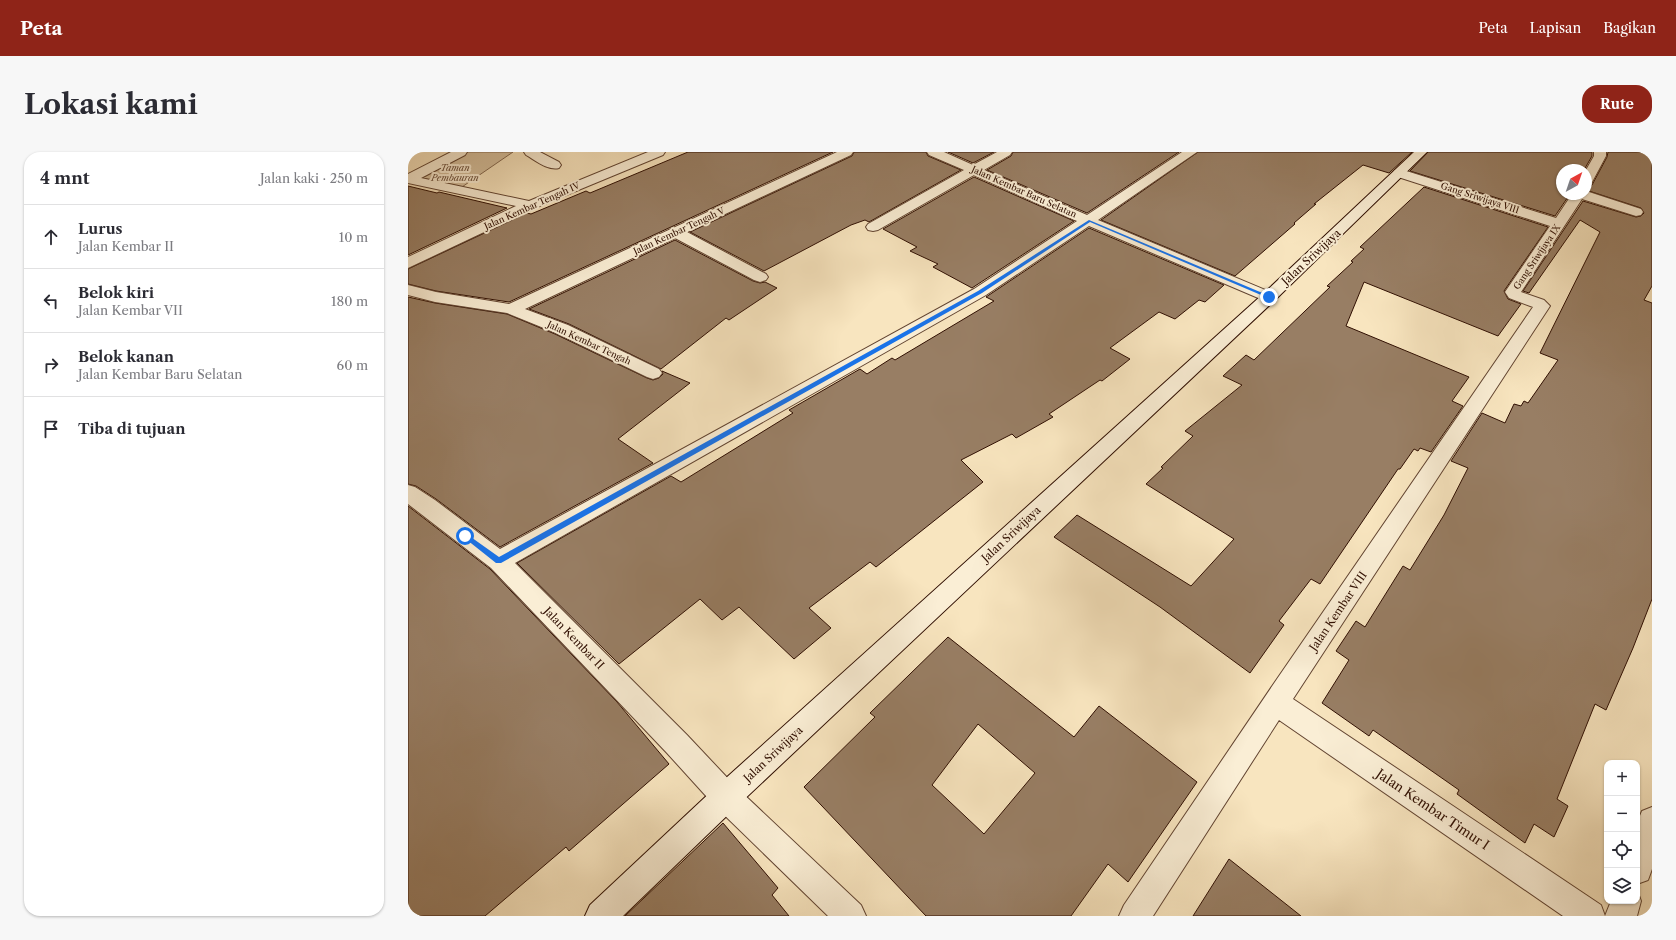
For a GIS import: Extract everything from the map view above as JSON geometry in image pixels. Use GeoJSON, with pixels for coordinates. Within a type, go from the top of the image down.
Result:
{"type":"FeatureCollection","features":[{"type":"Feature","properties":{"kind":"street"},"geometry":{"type":"LineString","coordinates":[[408,179],[461,152]]}},
{"type":"Feature","properties":{"kind":"street"},"geometry":{"type":"LineString","coordinates":[[530,152],[554,165]]}},
{"type":"Feature","properties":{"kind":"street","name":"Jalan Kembar Tengah IV"},"geometry":{"type":"LineString","coordinates":[[408,263],[530,205],[659,152]]}},
{"type":"Feature","properties":{"kind":"street","name":"Jalan Kembar Tengah V"},"geometry":{"type":"LineString","coordinates":[[511,309],[677,233],[847,152]]}},
{"type":"Feature","properties":{"kind":"street","name":"Jalan Kembar Baru Selatan"},"geometry":{"type":"LineString","coordinates":[[933,152],[1089,221],[1269,297]]}},
{"type":"Feature","properties":{"kind":"street"},"geometry":{"type":"LineString","coordinates":[[873,227],[973,169],[1006,152]]}},
{"type":"Feature","properties":{"kind":"street"},"geometry":{"type":"LineString","coordinates":[[499,561],[980,292],[1191,152]]}},
{"type":"Feature","properties":{"kind":"street","name":"Jalan Sriwijaya"},"geometry":{"type":"LineString","coordinates":[[601,916],[726,797],[1269,297],[1421,152]]}},
{"type":"Feature","properties":{"kind":"street"},"geometry":{"type":"LineString","coordinates":[[1592,170],[1600,156],[1600,152]]}},
{"type":"Feature","properties":{"kind":"street","name":"Gang Sriwijaya VIII"},"geometry":{"type":"LineString","coordinates":[[1400,172],[1560,224]]}},
{"type":"Feature","properties":{"kind":"street"},"geometry":{"type":"LineString","coordinates":[[408,179],[530,205]]}},
{"type":"Feature","properties":{"kind":"street"},"geometry":{"type":"LineString","coordinates":[[1592,198],[1636,212]]}},
{"type":"Feature","properties":{"kind":"street","name":"Gang Sriwijaya IX"},"geometry":{"type":"LineString","coordinates":[[1542,306],[1515,295],[1513,292],[1576,200]]}},
{"type":"Feature","properties":{"kind":"street"},"geometry":{"type":"LineString","coordinates":[[677,233],[760,277]]}},
{"type":"Feature","properties":{"kind":"street","name":"Jalan Kembar Tengah"},"geometry":{"type":"LineString","coordinates":[[408,290],[435,297],[511,309],[562,329],[653,373]]}},
{"type":"Feature","properties":{"kind":"street","name":"Jalan Kembar VIII"},"geometry":{"type":"LineString","coordinates":[[1135,916],[1542,306]]}},
{"type":"Feature","properties":{"kind":"street","name":"Jalan Kembar II"},"geometry":{"type":"LineString","coordinates":[[408,493],[499,561],[726,797],[850,916]]}},
{"type":"Feature","properties":{"kind":"street","name":"Jalan Kembar Timur I"},"geometry":{"type":"LineString","coordinates":[[1277,703],[1590,916]]}},
{"type":"Feature","properties":{"kind":"street"},"geometry":{"type":"LineString","coordinates":[[1637,868],[1652,821]]}},
{"type":"Feature","properties":{"kind":"street"},"geometry":{"type":"LineString","coordinates":[[1621,916],[1625,904]]}},
{"type":"Feature","properties":{"kind":"green space","name":"Taman Pembauran"},"geometry":{"type":"Polygon","coordinates":[[[462,152],[513,152],[459,189],[412,179],[462,152]]]}},
{"type":"Feature","properties":{"kind":"building"},"geometry":{"type":"Polygon","coordinates":[[[688,152],[833,152],[509,302],[436,291],[408,284],[408,269],[527,213],[531,214],[586,191],[590,193],[688,152]]]}},
{"type":"Feature","properties":{"kind":"building"},"geometry":{"type":"Polygon","coordinates":[[[854,152],[926,152],[928,156],[961,170],[869,222],[865,220],[851,225],[764,271],[690,232],[852,156],[854,152]]]}},
{"type":"Feature","properties":{"kind":"building"},"geometry":{"type":"Polygon","coordinates":[[[948,152],[994,152],[973,163],[948,152]]]}},
{"type":"Feature","properties":{"kind":"building"},"geometry":{"type":"Polygon","coordinates":[[[1013,152],[1179,152],[1087,213],[987,170],[1011,156],[1013,152]]]}},
{"type":"Feature","properties":{"kind":"building"},"geometry":{"type":"Polygon","coordinates":[[[1198,152],[1412,152],[1389,173],[1363,165],[1314,204],[1316,204],[1235,276],[1101,220],[1198,152]]]}},
{"type":"Feature","properties":{"kind":"building"},"geometry":{"type":"Polygon","coordinates":[[[1428,152],[1592,152],[1592,156],[1587,164],[1556,164],[1556,200],[1566,200],[1555,216],[1410,171],[1428,152]]]}},
{"type":"Feature","properties":{"kind":"building"},"geometry":{"type":"Polygon","coordinates":[[[1608,152],[1652,152],[1652,286],[1644,300],[1652,303],[1652,599],[1633,648],[1606,710],[1595,704],[1557,799],[1568,806],[1554,837],[1534,824],[1525,843],[1457,794],[1459,790],[1373,730],[1369,736],[1322,703],[1349,660],[1336,651],[1356,621],[1365,627],[1403,566],[1410,570],[1444,515],[1468,468],[1451,461],[1482,413],[1505,423],[1514,404],[1521,406],[1524,401],[1528,403],[1558,360],[1540,353],[1600,232],[1580,220],[1529,293],[1523,291],[1583,201],[1636,217],[1641,216],[1644,213],[1641,208],[1592,192],[1592,185],[1607,157],[1608,152]]]}},
{"type":"Feature","properties":{"kind":"building"},"geometry":{"type":"Polygon","coordinates":[[[974,177],[1074,221],[972,288],[933,267],[938,264],[910,251],[917,247],[883,229],[974,177]]]}},
{"type":"Feature","properties":{"kind":"building"},"geometry":{"type":"Polygon","coordinates":[[[408,186],[437,193],[439,192],[507,208],[408,255],[408,186]]]}},
{"type":"Feature","properties":{"kind":"building"},"geometry":{"type":"Polygon","coordinates":[[[1424,187],[1548,227],[1504,291],[1508,299],[1521,304],[1498,336],[1364,282],[1346,326],[1469,377],[1452,401],[1463,406],[1431,452],[1420,448],[1418,451],[1414,449],[1400,469],[1398,469],[1320,584],[1311,579],[1279,621],[1284,625],[1250,673],[1160,607],[1054,537],[1077,515],[1191,586],[1234,539],[1146,484],[1193,436],[1185,431],[1242,385],[1223,376],[1246,355],[1254,360],[1330,287],[1327,286],[1353,262],[1351,261],[1364,249],[1360,247],[1424,187]]]}},
{"type":"Feature","properties":{"kind":"building"},"geometry":{"type":"Polygon","coordinates":[[[1089,228],[1224,285],[1205,302],[1199,300],[1175,319],[1159,312],[1110,348],[1130,359],[1102,381],[1100,380],[1049,414],[1053,417],[1016,438],[1012,434],[961,460],[983,482],[876,567],[870,562],[809,608],[831,628],[794,659],[739,607],[722,620],[700,599],[619,664],[517,563],[671,476],[681,482],[793,413],[789,410],[860,369],[867,374],[892,358],[895,360],[994,301],[986,297],[1089,228]]]}},
{"type":"Feature","properties":{"kind":"building"},"geometry":{"type":"Polygon","coordinates":[[[675,240],[753,281],[760,283],[765,282],[777,288],[729,320],[726,318],[661,369],[569,324],[529,309],[675,240]]]}},
{"type":"Feature","properties":{"kind":"building"},"geometry":{"type":"Polygon","coordinates":[[[408,297],[435,303],[507,314],[555,334],[647,378],[653,380],[659,378],[663,374],[662,371],[690,383],[618,439],[653,463],[500,547],[436,499],[416,486],[408,484],[408,297]]]}},
{"type":"Feature","properties":{"kind":"building"},"geometry":{"type":"Polygon","coordinates":[[[408,506],[490,569],[617,702],[669,764],[569,851],[566,847],[485,916],[408,916],[408,506]]]}},
{"type":"Feature","properties":{"kind":"building"},"geometry":{"type":"Polygon","coordinates":[[[948,637],[1074,737],[1099,706],[1197,782],[1128,882],[1108,864],[1071,916],[926,916],[804,787],[875,717],[870,713],[948,637]],[[978,724],[932,785],[984,834],[1035,773],[978,724]]]}},
{"type":"Feature","properties":{"kind":"building"},"geometry":{"type":"Polygon","coordinates":[[[723,823],[778,888],[772,895],[789,916],[625,916],[723,823]]]}},
{"type":"Feature","properties":{"kind":"building"},"geometry":{"type":"Polygon","coordinates":[[[1229,859],[1301,916],[1193,916],[1229,859]]]}},
{"type":"Feature","properties":{"kind":"route"},"geometry":{"type":"LineString","coordinates":[[465,536],[499,561],[980,292],[1089,221],[1269,297]]}}]}
